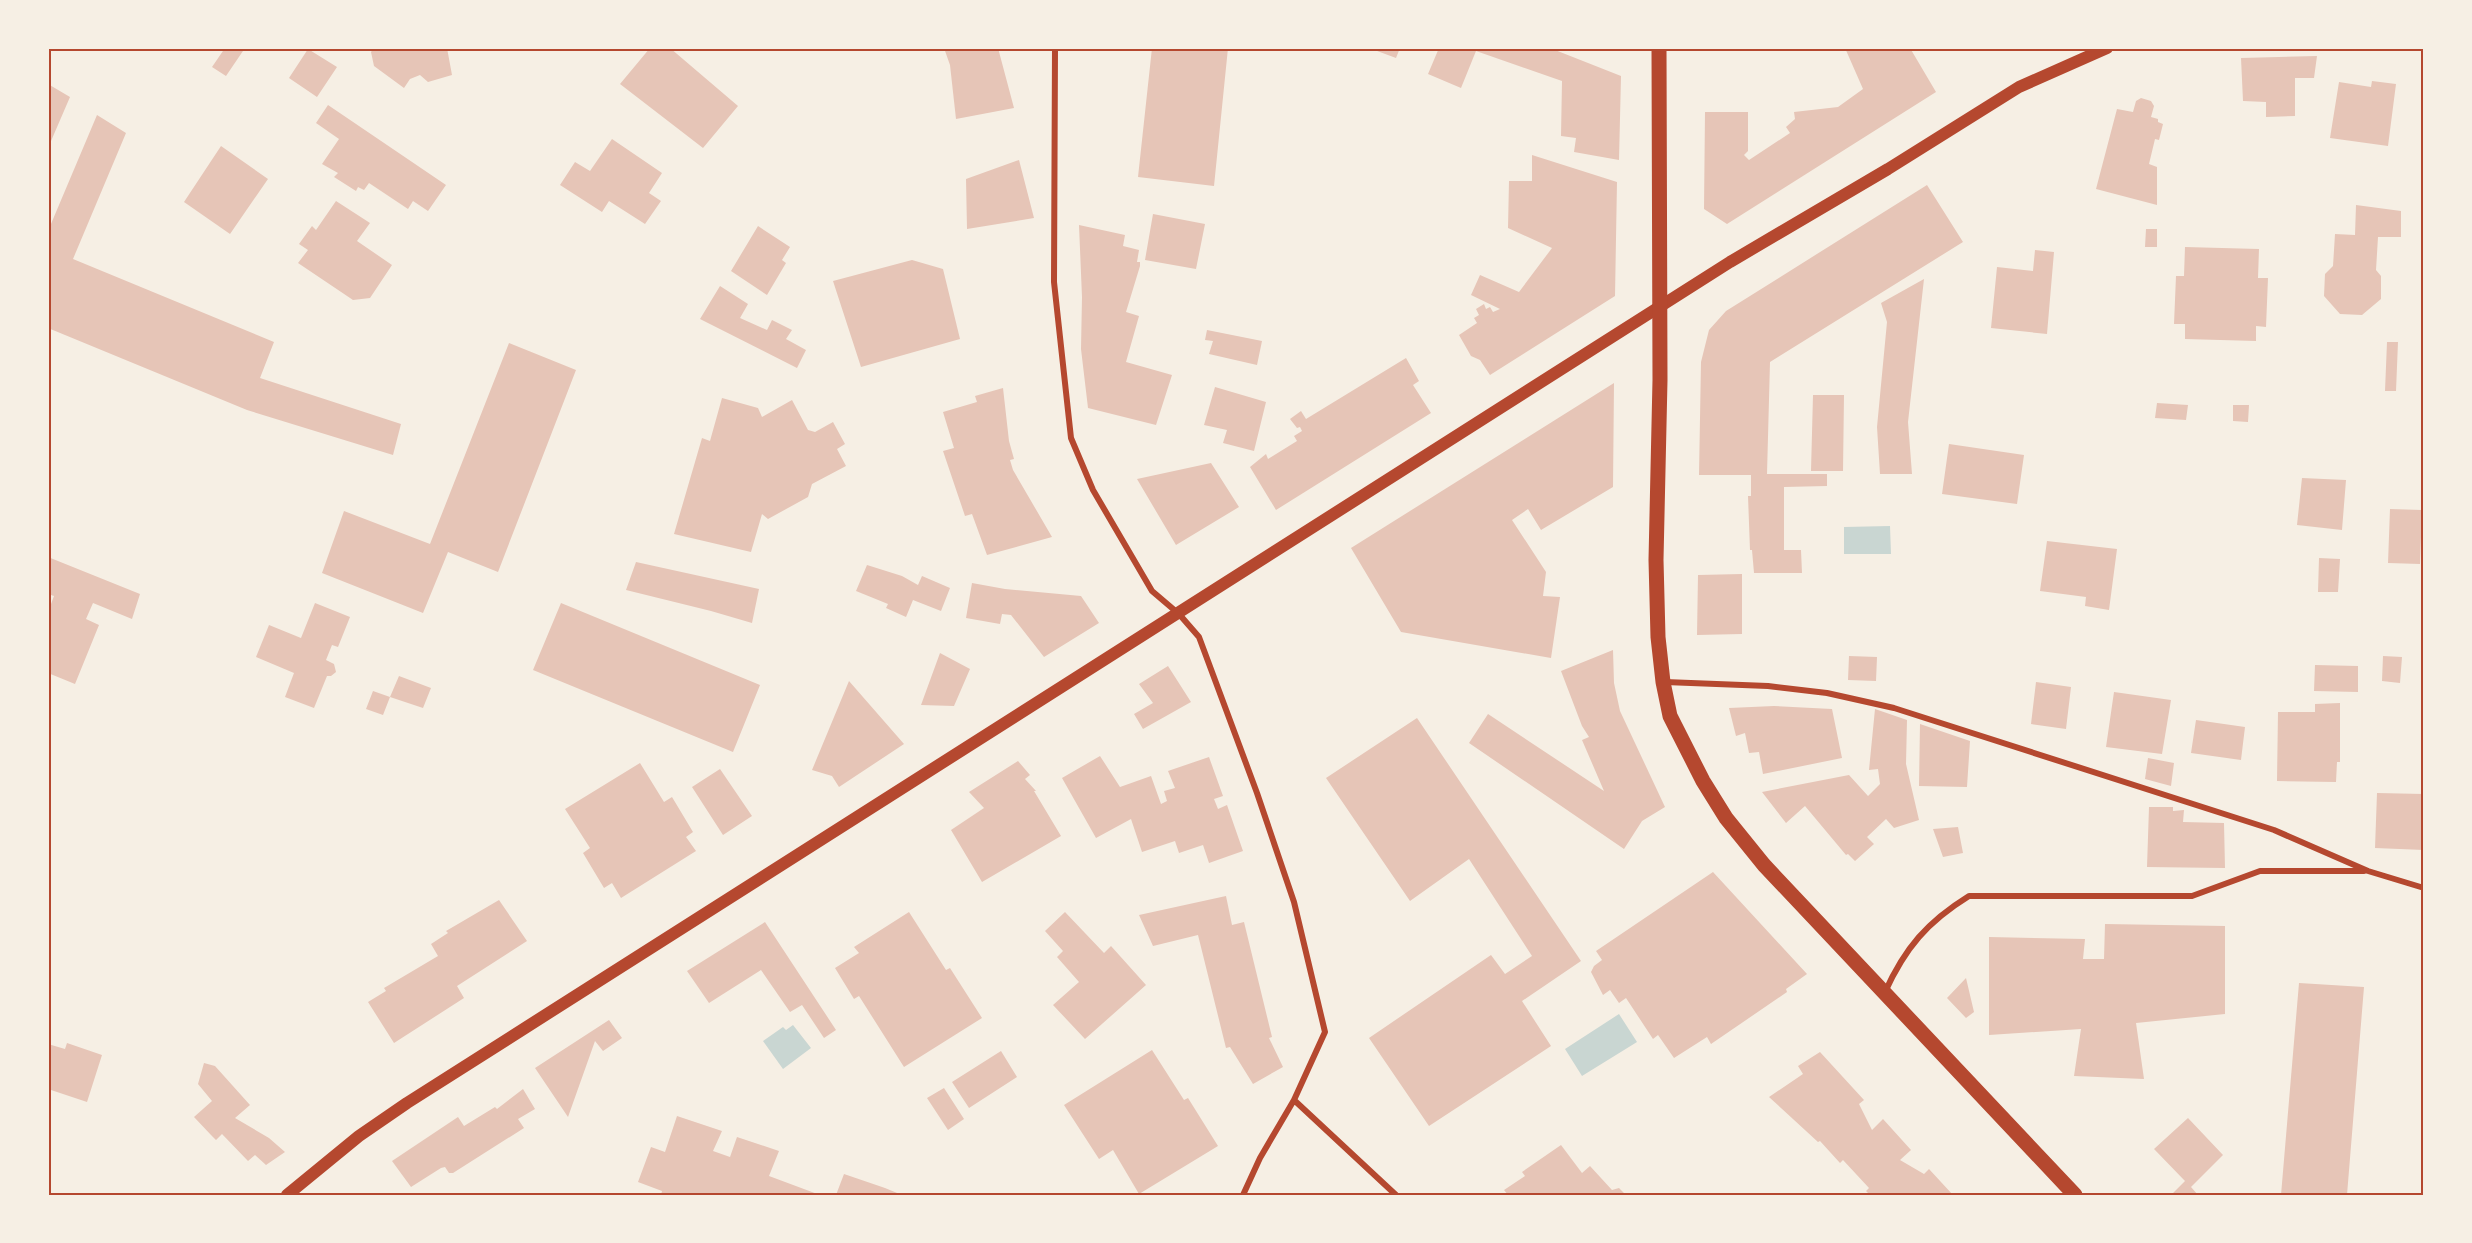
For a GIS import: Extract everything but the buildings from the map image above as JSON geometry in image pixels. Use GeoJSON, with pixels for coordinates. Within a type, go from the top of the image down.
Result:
{"type":"FeatureCollection","features":[{"type":"Feature","properties":{"kind":"main road"},"geometry":{"type":"LineString","coordinates":[[1659,48],[1660,380],[1656,561],[1658,637],[1663,682],[1670,716],[1703,781],[1726,818],[1764,865],[2075,1195]]}},
{"type":"Feature","properties":{"kind":"main road"},"geometry":{"type":"LineString","coordinates":[[287,1195],[342,1149],[406,1103],[1179,614],[1538,383],[1659,309],[1730,262],[1888,169],[2019,87],[2107,48]]}},
{"type":"Feature","properties":{"kind":"street"},"geometry":{"type":"LineString","coordinates":[[1055,48],[1054,282],[1071,438],[1094,490],[1152,591],[1179,614],[1199,637],[1257,793],[1294,902],[1325,1032],[1294,1100],[1260,1158],[1243,1195]]}},
{"type":"Feature","properties":{"kind":"street"},"geometry":{"type":"LineString","coordinates":[[1663,682],[1768,686],[1827,693],[1894,708],[2274,830],[2368,871],[2424,888]]}},
{"type":"Feature","properties":{"kind":"street"},"geometry":{"type":"LineString","coordinates":[[1885,993],[1901,959],[1923,932],[1944,911],[1969,896],[2192,896],[2260,872],[2368,871]]}},
{"type":"Feature","properties":{"kind":"street"},"geometry":{"type":"LineString","coordinates":[[1294,1100],[1396,1195]]}},
{"type":"Feature","properties":{"kind":"shaded area"},"geometry":{"type":"Polygon","coordinates":[[[1890,526],[1891,554],[1844,554],[1844,527],[1890,526]]]}},
{"type":"Feature","properties":{"kind":"shaded area"},"geometry":{"type":"Polygon","coordinates":[[[1619,1014],[1637,1042],[1582,1076],[1565,1049],[1619,1014]]]}},
{"type":"Feature","properties":{"kind":"shaded area"},"geometry":{"type":"Polygon","coordinates":[[[793,1025],[811,1048],[783,1069],[763,1041],[783,1027],[786,1030],[793,1025]]]}}]}
